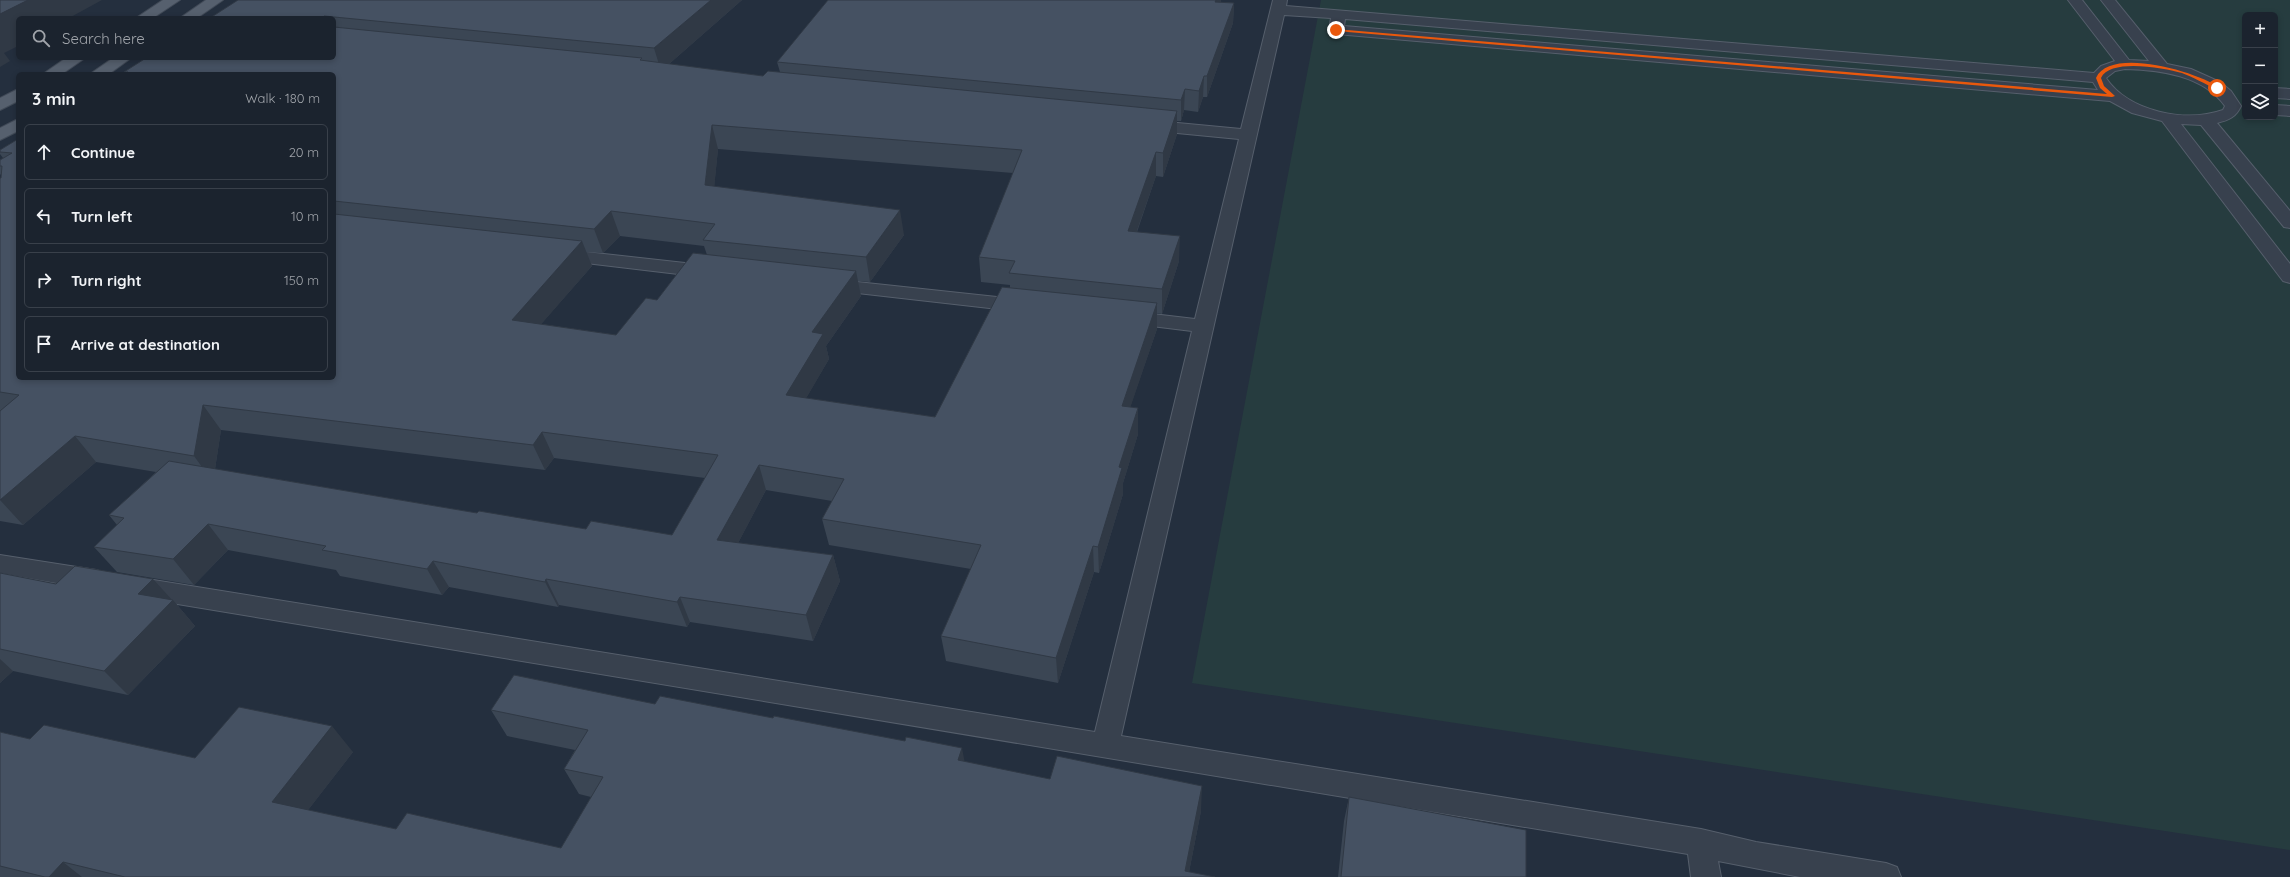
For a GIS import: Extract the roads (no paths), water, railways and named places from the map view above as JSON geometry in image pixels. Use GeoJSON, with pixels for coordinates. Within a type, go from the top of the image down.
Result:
{"type":"FeatureCollection","features":[{"type":"Feature","properties":{"kind":"main road"},"geometry":{"type":"LineString","coordinates":[[146,16],[173,0]]}},
{"type":"Feature","properties":{"kind":"main road"},"geometry":{"type":"LineString","coordinates":[[190,16],[216,0]]}},
{"type":"Feature","properties":{"kind":"main road"},"geometry":{"type":"LineString","coordinates":[[53,72],[74,60]]}},
{"type":"Feature","properties":{"kind":"main road"},"geometry":{"type":"LineString","coordinates":[[101,72],[120,60]]}},
{"type":"Feature","properties":{"kind":"main road"},"geometry":{"type":"LineString","coordinates":[[0,105],[16,95]]}},
{"type":"Feature","properties":{"kind":"main road"},"geometry":{"type":"LineString","coordinates":[[0,135],[16,125]]}},
{"type":"Feature","properties":{"kind":"street"},"geometry":{"type":"LineString","coordinates":[[2075,0],[2125,64]]}},
{"type":"Feature","properties":{"kind":"street"},"geometry":{"type":"LineString","coordinates":[[2108,0],[2162,67]]}},
{"type":"Feature","properties":{"kind":"street"},"geometry":{"type":"LineString","coordinates":[[1105,747],[1279,5],[1339,14],[2098,78]]}},
{"type":"Feature","properties":{"kind":"street"},"geometry":{"type":"LineString","coordinates":[[1339,14],[1336,30],[2112,96]]}},
{"type":"Feature","properties":{"kind":"street"},"geometry":{"type":"LineString","coordinates":[[2125,64],[2162,67],[2183,72],[2217,88],[2239,107],[2221,118],[2207,121],[2167,117],[2127,104],[2112,96],[2102,87],[2098,78],[2101,71],[2111,66],[2125,64]]}},
{"type":"Feature","properties":{"kind":"street"},"geometry":{"type":"LineString","coordinates":[[2217,88],[2238,90]]}},
{"type":"Feature","properties":{"kind":"street"},"geometry":{"type":"LineString","coordinates":[[2278,93],[2290,94]]}},
{"type":"Feature","properties":{"kind":"street"},"geometry":{"type":"LineString","coordinates":[[2278,110],[2290,111]]}},
{"type":"Feature","properties":{"kind":"street"},"geometry":{"type":"LineString","coordinates":[[2167,117],[2290,277]]}},
{"type":"Feature","properties":{"kind":"street"},"geometry":{"type":"LineString","coordinates":[[2207,121],[2290,223]]}},
{"type":"Feature","properties":{"kind":"street"},"geometry":{"type":"LineString","coordinates":[[1129,123],[1249,135]]}},
{"type":"Feature","properties":{"kind":"street"},"geometry":{"type":"LineString","coordinates":[[540,253],[729,274]]}},
{"type":"Feature","properties":{"kind":"street"},"geometry":{"type":"LineString","coordinates":[[808,282],[1046,308]]}},
{"type":"Feature","properties":{"kind":"street"},"geometry":{"type":"LineString","coordinates":[[1109,315],[1204,326]]}},
{"type":"Feature","properties":{"kind":"street"},"geometry":{"type":"LineString","coordinates":[[0,564],[1105,747],[1701,843],[1756,856],[1886,877]]}},
{"type":"Feature","properties":{"kind":"street"},"geometry":{"type":"LineString","coordinates":[[1701,843],[1706,877]]}}]}
